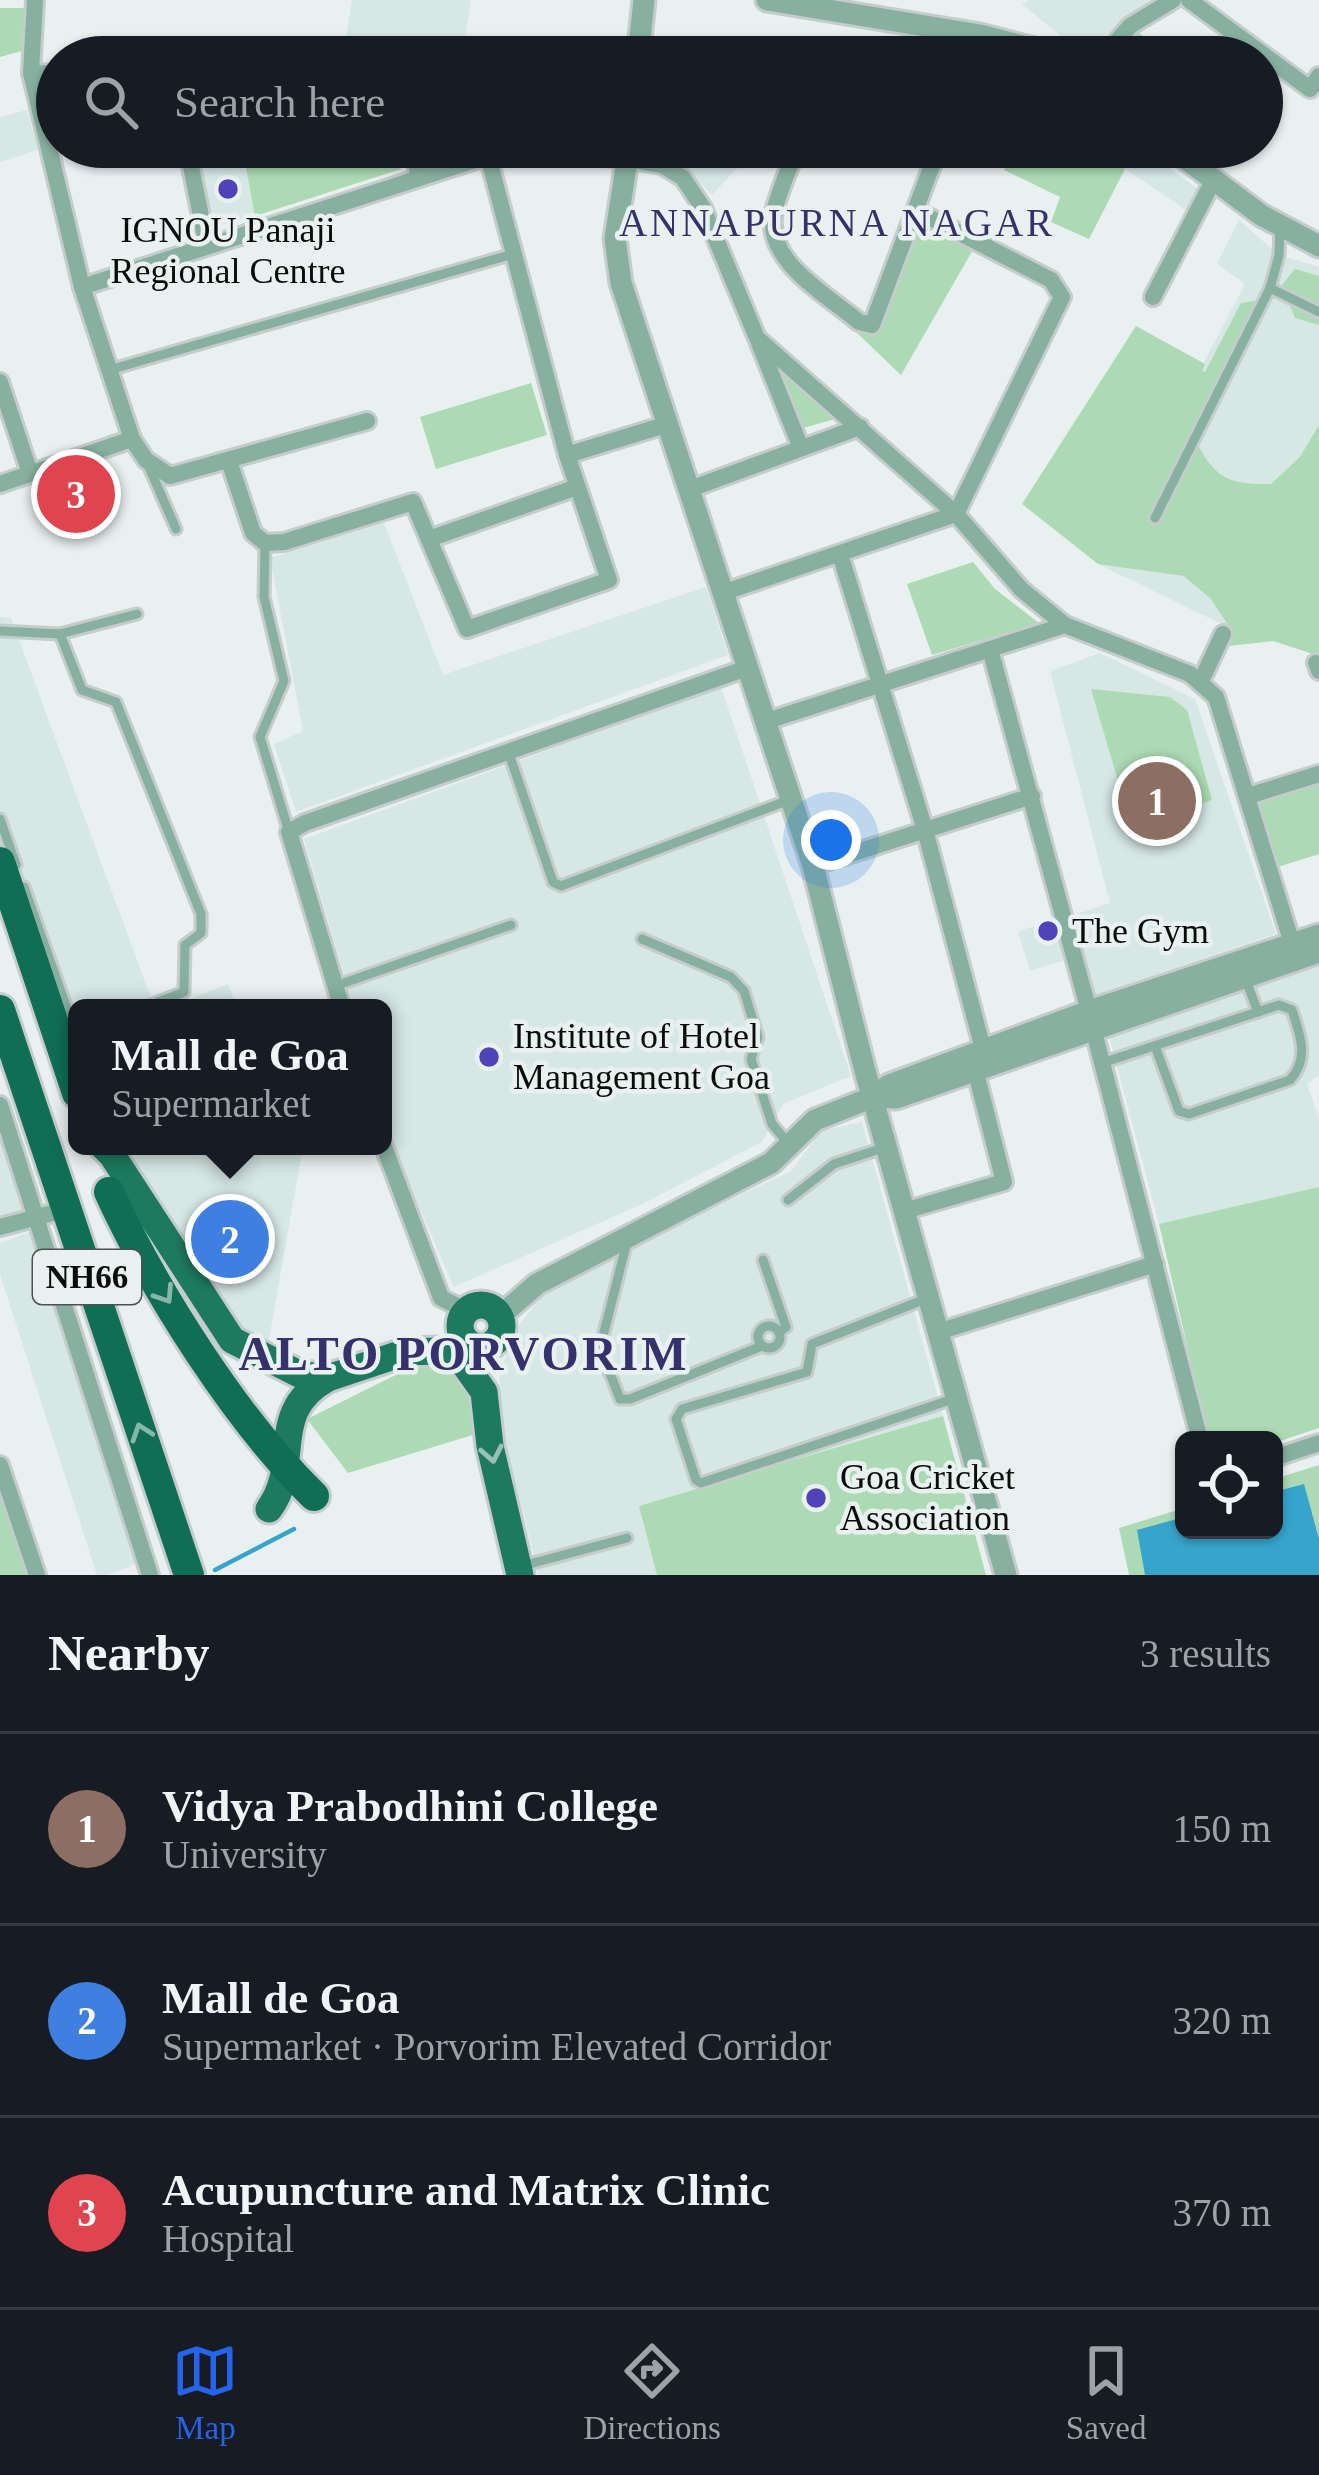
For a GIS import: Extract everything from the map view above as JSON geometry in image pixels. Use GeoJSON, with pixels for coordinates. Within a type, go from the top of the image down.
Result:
{"type":"FeatureCollection","features":[{"type":"Feature","properties":{"kind":"highway"},"geometry":{"type":"LineString","coordinates":[[0,862],[68,1029]]}},
{"type":"Feature","properties":{"kind":"highway","name":"NH66"},"geometry":{"type":"LineString","coordinates":[[0,1010],[49,1214],[189,1575]]}},
{"type":"Feature","properties":{"kind":"highway"},"geometry":{"type":"LineString","coordinates":[[109,1192],[146,1267],[234,1400],[285,1468],[314,1496]]}},
{"type":"Feature","properties":{"kind":"main road","name":"NH66"},"geometry":{"type":"LineString","coordinates":[[112,1155],[232,1340],[299,1374],[328,1378]]}},
{"type":"Feature","properties":{"kind":"main road"},"geometry":{"type":"LineString","coordinates":[[269,1509],[284,1489],[288,1423],[308,1388],[406,1352],[485,1306],[500,1316],[499,1336],[489,1346],[484,1392],[490,1446],[519,1571]]}},
{"type":"Feature","properties":{"kind":"main road"},"geometry":{"type":"LineString","coordinates":[[464,1322],[469,1343],[489,1346]]}},
{"type":"Feature","properties":{"kind":"main road"},"geometry":{"type":"LineString","coordinates":[[406,1352],[438,1351],[462,1361],[484,1392]]}},
{"type":"Feature","properties":{"kind":"street"},"geometry":{"type":"LineString","coordinates":[[34,0],[32,74],[36,91]]}},
{"type":"Feature","properties":{"kind":"street"},"geometry":{"type":"LineString","coordinates":[[640,36],[644,0]]}},
{"type":"Feature","properties":{"kind":"street"},"geometry":{"type":"LineString","coordinates":[[767,0],[861,8],[946,36]]}},
{"type":"Feature","properties":{"kind":"street"},"geometry":{"type":"LineString","coordinates":[[1121,36],[1173,0]]}},
{"type":"Feature","properties":{"kind":"street"},"geometry":{"type":"LineString","coordinates":[[1189,0],[1238,36]]}},
{"type":"Feature","properties":{"kind":"street"},"geometry":{"type":"LineString","coordinates":[[1283,69],[1310,89],[1319,76]]}},
{"type":"Feature","properties":{"kind":"street"},"geometry":{"type":"LineString","coordinates":[[54,168],[82,287],[132,439],[146,460],[170,476],[367,421]]}},
{"type":"Feature","properties":{"kind":"street"},"geometry":{"type":"LineString","coordinates":[[192,168],[207,246]]}},
{"type":"Feature","properties":{"kind":"street"},"geometry":{"type":"LineString","coordinates":[[417,168],[418,176]]}},
{"type":"Feature","properties":{"kind":"street"},"geometry":{"type":"LineString","coordinates":[[82,287],[446,168]]}},
{"type":"Feature","properties":{"kind":"street"},"geometry":{"type":"LineString","coordinates":[[229,461],[253,533],[266,543],[284,542],[413,502],[466,629],[609,580],[567,455],[491,168]]}},
{"type":"Feature","properties":{"kind":"street"},"geometry":{"type":"LineString","coordinates":[[626,168],[615,239],[621,283],[813,866],[1006,1575]]}},
{"type":"Feature","properties":{"kind":"street"},"geometry":{"type":"LineString","coordinates":[[667,168],[683,178],[703,208],[801,448]]}},
{"type":"Feature","properties":{"kind":"street"},"geometry":{"type":"LineString","coordinates":[[789,168],[773,214],[773,236],[783,257],[859,322],[872,325],[931,168]]}},
{"type":"Feature","properties":{"kind":"street"},"geometry":{"type":"LineString","coordinates":[[1197,168],[1280,225],[1318,243]]}},
{"type":"Feature","properties":{"kind":"street"},"geometry":{"type":"LineString","coordinates":[[1153,297],[1213,181]]}},
{"type":"Feature","properties":{"kind":"street"},"geometry":{"type":"LineString","coordinates":[[722,593],[956,514],[1062,297],[1051,280],[915,210]]}},
{"type":"Feature","properties":{"kind":"street"},"geometry":{"type":"LineString","coordinates":[[758,338],[956,514],[1022,590],[1065,625],[1190,674],[1216,697],[1303,952]]}},
{"type":"Feature","properties":{"kind":"street"},"geometry":{"type":"LineString","coordinates":[[0,382],[30,473]]}},
{"type":"Feature","properties":{"kind":"street"},"geometry":{"type":"LineString","coordinates":[[567,455],[668,424]]}},
{"type":"Feature","properties":{"kind":"street"},"geometry":{"type":"LineString","coordinates":[[690,489],[860,427]]}},
{"type":"Feature","properties":{"kind":"street"},"geometry":{"type":"LineString","coordinates":[[0,484],[132,439]]}},
{"type":"Feature","properties":{"kind":"street"},"geometry":{"type":"LineString","coordinates":[[429,539],[577,488]]}},
{"type":"Feature","properties":{"kind":"street"},"geometry":{"type":"LineString","coordinates":[[840,554],[925,830],[1004,1182],[904,1211]]}},
{"type":"Feature","properties":{"kind":"street"},"geometry":{"type":"LineString","coordinates":[[764,722],[1065,625]]}},
{"type":"Feature","properties":{"kind":"street"},"geometry":{"type":"LineString","coordinates":[[1200,682],[1223,634]]}},
{"type":"Feature","properties":{"kind":"street"},"geometry":{"type":"LineString","coordinates":[[990,649],[1198,1431]]}},
{"type":"Feature","properties":{"kind":"street"},"geometry":{"type":"LineString","coordinates":[[339,999],[289,832],[747,668]]}},
{"type":"Feature","properties":{"kind":"street"},"geometry":{"type":"LineString","coordinates":[[1248,796],[1319,774]]}},
{"type":"Feature","properties":{"kind":"street"},"geometry":{"type":"LineString","coordinates":[[813,866],[1032,796]]}},
{"type":"Feature","properties":{"kind":"street"},"geometry":{"type":"LineString","coordinates":[[1091,1020],[1244,977],[1303,952],[1319,935]]}},
{"type":"Feature","properties":{"kind":"street"},"geometry":{"type":"LineString","coordinates":[[500,1316],[537,1285],[770,1163],[814,1120],[873,1097],[889,1084],[1303,952]]}},
{"type":"Feature","properties":{"kind":"street"},"geometry":{"type":"LineString","coordinates":[[0,1105],[49,1214],[150,1575]]}},
{"type":"Feature","properties":{"kind":"street"},"geometry":{"type":"LineString","coordinates":[[387,1155],[441,1298],[464,1322]]}},
{"type":"Feature","properties":{"kind":"street"},"geometry":{"type":"LineString","coordinates":[[0,1227],[49,1214]]}},
{"type":"Feature","properties":{"kind":"street"},"geometry":{"type":"LineString","coordinates":[[938,1332],[1155,1264]]}},
{"type":"Feature","properties":{"kind":"street"},"geometry":{"type":"LineString","coordinates":[[1283,1455],[1319,1443]]}},
{"type":"Feature","properties":{"kind":"street"},"geometry":{"type":"LineString","coordinates":[[0,1465],[38,1575]]}},
{"type":"Feature","properties":{"kind":"lane"},"geometry":{"type":"LineString","coordinates":[[1155,518],[1270,288],[1279,255],[1280,225]]}},
{"type":"Feature","properties":{"kind":"lane"},"geometry":{"type":"LineString","coordinates":[[109,370],[513,254]]}},
{"type":"Feature","properties":{"kind":"lane"},"geometry":{"type":"LineString","coordinates":[[1270,288],[1319,311]]}},
{"type":"Feature","properties":{"kind":"lane"},"geometry":{"type":"LineString","coordinates":[[146,460],[176,529]]}},
{"type":"Feature","properties":{"kind":"lane"},"geometry":{"type":"LineString","coordinates":[[266,543],[264,597],[284,681],[260,737],[289,832]]}},
{"type":"Feature","properties":{"kind":"lane"},"geometry":{"type":"LineString","coordinates":[[0,632],[60,634],[137,614]]}},
{"type":"Feature","properties":{"kind":"lane"},"geometry":{"type":"LineString","coordinates":[[60,634],[82,690],[116,702],[201,914],[200,933],[185,945],[184,992],[166,999]]}},
{"type":"Feature","properties":{"kind":"lane"},"geometry":{"type":"LineString","coordinates":[[508,751],[553,882],[561,886],[790,799]]}},
{"type":"Feature","properties":{"kind":"lane"},"geometry":{"type":"LineString","coordinates":[[0,819],[68,1027]]}},
{"type":"Feature","properties":{"kind":"lane"},"geometry":{"type":"LineString","coordinates":[[335,986],[511,925]]}},
{"type":"Feature","properties":{"kind":"lane"},"geometry":{"type":"LineString","coordinates":[[642,939],[731,976],[744,991],[758,1037],[751,1059],[772,1124],[788,1144]]}},
{"type":"Feature","properties":{"kind":"lane"},"geometry":{"type":"LineString","coordinates":[[1244,977],[1258,1012]]}},
{"type":"Feature","properties":{"kind":"lane"},"geometry":{"type":"LineString","coordinates":[[1102,1063],[1279,1006],[1292,1010],[1302,1040],[1297,1072],[1290,1080],[1189,1114],[1179,1111],[1155,1046]]}},
{"type":"Feature","properties":{"kind":"lane"},"geometry":{"type":"LineString","coordinates":[[788,1200],[834,1164],[886,1147]]}},
{"type":"Feature","properties":{"kind":"lane"},"geometry":{"type":"LineString","coordinates":[[629,1237],[600,1348],[620,1399],[762,1346],[776,1346],[779,1332],[787,1327],[763,1260]]}},
{"type":"Feature","properties":{"kind":"lane"},"geometry":{"type":"LineString","coordinates":[[928,1298],[813,1343],[807,1372],[682,1409],[676,1419],[700,1483],[956,1397]]}},
{"type":"Feature","properties":{"kind":"lane"},"geometry":{"type":"LineString","coordinates":[[762,1346],[758,1336],[763,1327],[774,1326],[779,1332]]}},
{"type":"Feature","properties":{"kind":"lane"},"geometry":{"type":"LineString","coordinates":[[519,1571],[627,1538]]}},
{"type":"Feature","properties":{"kind":"shaded area"},"geometry":{"type":"Polygon","coordinates":[[[352,0],[471,0],[465,36],[346,36],[352,0]]]}},
{"type":"Feature","properties":{"kind":"shaded area"},"geometry":{"type":"Polygon","coordinates":[[[1030,0],[1159,0],[1104,36],[1061,36],[1022,4],[1030,0]]]}},
{"type":"Feature","properties":{"kind":"shaded area"},"geometry":{"type":"Polygon","coordinates":[[[27,110],[36,151],[0,162],[0,117],[27,110]]]}},
{"type":"Feature","properties":{"kind":"shaded area","name":"IGNOU Panaji Regional Centre"},"geometry":{"type":"Polygon","coordinates":[[[202,168],[246,168],[255,216],[212,228],[202,168]]]}},
{"type":"Feature","properties":{"kind":"shaded area"},"geometry":{"type":"Polygon","coordinates":[[[685,168],[737,168],[712,195],[685,168]]]}},
{"type":"Feature","properties":{"kind":"shaded area"},"geometry":{"type":"Polygon","coordinates":[[[1169,168],[1198,189],[1186,210],[1125,169],[1169,168]]]}},
{"type":"Feature","properties":{"kind":"shaded area"},"geometry":{"type":"Polygon","coordinates":[[[1239,220],[1279,255],[1319,267],[1319,656],[1230,628],[1098,564],[1245,284],[1217,264],[1239,220]]]}},
{"type":"Feature","properties":{"kind":"shaded area"},"geometry":{"type":"Polygon","coordinates":[[[384,523],[443,675],[706,587],[728,655],[296,812],[274,744],[303,731],[270,558],[384,523]]]}},
{"type":"Feature","properties":{"kind":"shaded area"},"geometry":{"type":"Polygon","coordinates":[[[0,617],[11,618],[151,998],[68,999],[67,1026],[0,831],[0,617]]]}},
{"type":"Feature","properties":{"kind":"shaded area"},"geometry":{"type":"Polygon","coordinates":[[[1100,653],[1195,699],[1276,934],[1092,996],[1071,916],[1110,903],[1050,671],[1100,653]]]}},
{"type":"Feature","properties":{"kind":"shaded area"},"geometry":{"type":"Polygon","coordinates":[[[721,687],[851,1076],[783,1104],[762,1142],[642,1204],[454,1287],[392,1137],[392,999],[351,999],[304,839],[721,687]]]}},
{"type":"Feature","properties":{"kind":"shaded area"},"geometry":{"type":"Polygon","coordinates":[[[1056,920],[1068,959],[1030,971],[1018,931],[1056,920]]]}},
{"type":"Feature","properties":{"kind":"shaded area"},"geometry":{"type":"Polygon","coordinates":[[[1319,960],[1319,1075],[1307,1084],[1319,1119],[1319,1187],[1159,1224],[1108,1033],[1319,960]]]}},
{"type":"Feature","properties":{"kind":"shaded area"},"geometry":{"type":"Polygon","coordinates":[[[228,984],[234,999],[190,999],[228,984]]]}},
{"type":"Feature","properties":{"kind":"shaded area"},"geometry":{"type":"Polygon","coordinates":[[[0,1108],[34,1209],[0,1216],[0,1108]]]}},
{"type":"Feature","properties":{"kind":"shaded area"},"geometry":{"type":"Polygon","coordinates":[[[862,1122],[943,1416],[640,1506],[657,1575],[539,1575],[498,1413],[500,1371],[519,1325],[551,1285],[791,1171],[821,1131],[862,1122]]]}},
{"type":"Feature","properties":{"kind":"shaded area"},"geometry":{"type":"Polygon","coordinates":[[[126,1155],[301,1155],[268,1345],[242,1337],[126,1155]]]}},
{"type":"Feature","properties":{"kind":"shaded area"},"geometry":{"type":"Polygon","coordinates":[[[30,1232],[138,1563],[107,1575],[97,1575],[0,1274],[0,1243],[30,1232]]]}},
{"type":"Feature","properties":{"kind":"green space"},"geometry":{"type":"Polygon","coordinates":[[[0,8],[25,8],[25,50],[0,57],[0,8]]]}},
{"type":"Feature","properties":{"kind":"green space"},"geometry":{"type":"Polygon","coordinates":[[[246,168],[401,168],[401,169],[255,216],[246,168]]]}},
{"type":"Feature","properties":{"kind":"green space"},"geometry":{"type":"Polygon","coordinates":[[[1125,169],[1089,239],[1051,222],[1060,197],[1004,170],[1125,169]]]}},
{"type":"Feature","properties":{"kind":"green space"},"geometry":{"type":"Polygon","coordinates":[[[921,224],[974,248],[901,375],[857,333],[878,334],[921,224]]]}},
{"type":"Feature","properties":{"kind":"green space"},"geometry":{"type":"Polygon","coordinates":[[[1295,269],[1319,276],[1319,325],[1295,318],[1282,285],[1295,269]]]}},
{"type":"Feature","properties":{"kind":"green space"},"geometry":{"type":"Polygon","coordinates":[[[1254,301],[1256,309],[1191,432],[1221,474],[1241,482],[1271,484],[1300,457],[1319,425],[1319,656],[1274,641],[1229,646],[1230,628],[1211,599],[1184,576],[1098,564],[1022,504],[1136,326],[1205,364],[1205,372],[1241,303],[1254,301]]]}},
{"type":"Feature","properties":{"kind":"green space"},"geometry":{"type":"Polygon","coordinates":[[[776,362],[835,419],[800,429],[776,362]]]}},
{"type":"Feature","properties":{"kind":"green space"},"geometry":{"type":"Polygon","coordinates":[[[531,383],[547,435],[436,469],[420,417],[531,383]]]}},
{"type":"Feature","properties":{"kind":"green space"},"geometry":{"type":"Polygon","coordinates":[[[973,562],[995,589],[1039,623],[932,655],[907,584],[973,562]]]}},
{"type":"Feature","properties":{"kind":"green space"},"geometry":{"type":"Polygon","coordinates":[[[1091,689],[1170,697],[1187,710],[1212,800],[1132,828],[1091,689]]]}},
{"type":"Feature","properties":{"kind":"green space"},"geometry":{"type":"Polygon","coordinates":[[[1319,784],[1319,854],[1278,867],[1258,804],[1319,784]]]}},
{"type":"Feature","properties":{"kind":"green space"},"geometry":{"type":"Polygon","coordinates":[[[1319,1187],[1319,1428],[1283,1440],[1283,1431],[1207,1431],[1159,1224],[1319,1187]]]}},
{"type":"Feature","properties":{"kind":"green space"},"geometry":{"type":"Polygon","coordinates":[[[424,1361],[448,1363],[464,1375],[476,1434],[348,1473],[307,1419],[424,1361]]]}},
{"type":"Feature","properties":{"kind":"green space","name":"Goa Cricket Association"},"geometry":{"type":"Polygon","coordinates":[[[943,1416],[986,1575],[657,1575],[639,1506],[943,1416]]]}},
{"type":"Feature","properties":{"kind":"green space"},"geometry":{"type":"Polygon","coordinates":[[[1319,1465],[1319,1575],[1129,1575],[1119,1528],[1175,1511],[1175,1539],[1283,1539],[1283,1476],[1319,1465]]]}},
{"type":"Feature","properties":{"kind":"green space"},"geometry":{"type":"Polygon","coordinates":[[[0,1491],[28,1575],[0,1575],[0,1491]]]}},
{"type":"Feature","properties":{"kind":"water"},"geometry":{"type":"Polygon","coordinates":[[[1304,1484],[1319,1539],[1319,1575],[1145,1575],[1137,1530],[1175,1519],[1175,1539],[1283,1539],[1283,1490],[1304,1484]]]}},
{"type":"Feature","properties":{"kind":"waterway"},"geometry":{"type":"LineString","coordinates":[[215,1570],[294,1529]]}},
{"type":"Feature","properties":{"kind":"place","name":"IGNOU Panaji Regional Centre"},"geometry":{"type":"Point","coordinates":[228,189]}},
{"type":"Feature","properties":{"kind":"place","name":"Acupuncture and Matrix Clinic"},"geometry":{"type":"Point","coordinates":[76,494]}},
{"type":"Feature","properties":{"kind":"place","name":"Vidya Prabodhini College"},"geometry":{"type":"Point","coordinates":[1157,801]}},
{"type":"Feature","properties":{"kind":"place","name":"The Gym"},"geometry":{"type":"Point","coordinates":[1048,931]}},
{"type":"Feature","properties":{"kind":"place","name":"Institute of Hotel Management Goa"},"geometry":{"type":"Point","coordinates":[489,1057]}},
{"type":"Feature","properties":{"kind":"place","name":"Mall de Goa"},"geometry":{"type":"Point","coordinates":[230,1239]}},
{"type":"Feature","properties":{"kind":"place","name":"Goa Cricket Association"},"geometry":{"type":"Point","coordinates":[816,1498]}},
{"type":"Feature","properties":{"kind":"district","name":"ANNAPURNA NAGAR"},"geometry":{"type":"Point","coordinates":[837,222]}},
{"type":"Feature","properties":{"kind":"district","name":"ALTO PORVORIM"},"geometry":{"type":"Point","coordinates":[464,1353]}}]}
